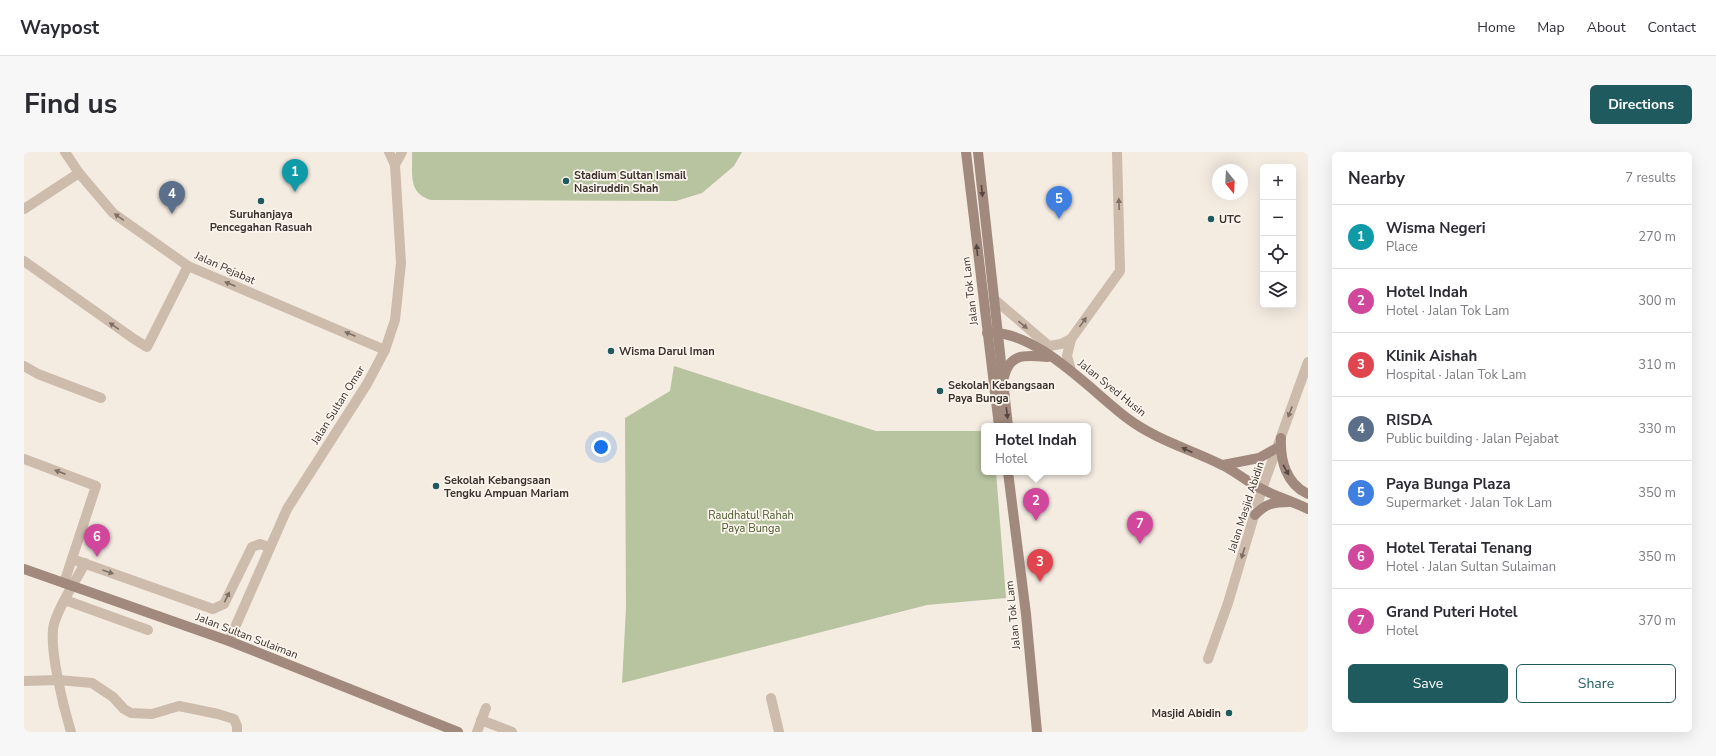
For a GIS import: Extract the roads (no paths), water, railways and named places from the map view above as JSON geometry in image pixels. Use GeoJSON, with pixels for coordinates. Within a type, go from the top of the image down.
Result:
{"type":"FeatureCollection","features":[{"type":"Feature","properties":{"kind":"street","name":"Jalan Pejabat"},"geometry":{"type":"LineString","coordinates":[[65,152],[79,173],[113,212],[188,266],[386,350]]}},
{"type":"Feature","properties":{"kind":"street","name":"Jalan Sultan Omar"},"geometry":{"type":"LineString","coordinates":[[229,641],[287,509],[367,384],[386,350],[395,320],[401,263],[395,165],[389,152]]}},
{"type":"Feature","properties":{"kind":"street"},"geometry":{"type":"LineString","coordinates":[[395,165],[402,152]]}},
{"type":"Feature","properties":{"kind":"street","name":"Jalan Tok Lam"},"geometry":{"type":"LineString","coordinates":[[966,152],[992,333],[999,423]]}},
{"type":"Feature","properties":{"kind":"street","name":"Jalan Tok Lam"},"geometry":{"type":"LineString","coordinates":[[978,152],[994,299],[992,333],[1003,380],[1008,423]]}},
{"type":"Feature","properties":{"kind":"street"},"geometry":{"type":"LineString","coordinates":[[994,299],[1049,346],[1061,344],[1070,339],[1120,271],[1117,152]]}},
{"type":"Feature","properties":{"kind":"street"},"geometry":{"type":"LineString","coordinates":[[24,209],[79,173]]}},
{"type":"Feature","properties":{"kind":"street"},"geometry":{"type":"LineString","coordinates":[[24,260],[147,347],[188,266]]}},
{"type":"Feature","properties":{"kind":"street","name":"Jalan Syed Husin"},"geometry":{"type":"LineString","coordinates":[[992,333],[1013,337],[1071,370],[1138,426],[1167,441],[1223,465],[1262,489],[1308,509]]}},
{"type":"Feature","properties":{"kind":"street"},"geometry":{"type":"LineString","coordinates":[[1070,339],[1067,356],[1071,370]]}},
{"type":"Feature","properties":{"kind":"street"},"geometry":{"type":"LineString","coordinates":[[1003,380],[1007,366],[1014,360],[1026,356],[1050,357]]}},
{"type":"Feature","properties":{"kind":"street","name":"Jalan Masjid Abidin"},"geometry":{"type":"LineString","coordinates":[[1208,659],[1228,603],[1262,489],[1281,438],[1304,387],[1308,365]]}},
{"type":"Feature","properties":{"kind":"street"},"geometry":{"type":"LineString","coordinates":[[24,366],[38,374],[101,398]]}},
{"type":"Feature","properties":{"kind":"street"},"geometry":{"type":"LineString","coordinates":[[1281,438],[1282,463],[1298,490],[1308,494]]}},
{"type":"Feature","properties":{"kind":"street"},"geometry":{"type":"LineString","coordinates":[[1223,465],[1260,458],[1277,448]]}},
{"type":"Feature","properties":{"kind":"street"},"geometry":{"type":"LineString","coordinates":[[24,459],[96,486],[64,583]]}},
{"type":"Feature","properties":{"kind":"street","name":"Jalan Tok Lam"},"geometry":{"type":"LineString","coordinates":[[1008,475],[1024,600],[1037,732]]}},
{"type":"Feature","properties":{"kind":"street"},"geometry":{"type":"LineString","coordinates":[[1255,515],[1263,506],[1273,502],[1293,502]]}},
{"type":"Feature","properties":{"kind":"street"},"geometry":{"type":"LineString","coordinates":[[72,559],[213,609],[224,604],[252,547],[260,544],[269,547]]}},
{"type":"Feature","properties":{"kind":"street"},"geometry":{"type":"LineString","coordinates":[[72,732],[63,706],[53,641],[54,625],[65,600],[74,586],[85,563]]}},
{"type":"Feature","properties":{"kind":"street","name":"Jalan Sultan Sulaiman"},"geometry":{"type":"LineString","coordinates":[[24,569],[229,641],[458,732]]}},
{"type":"Feature","properties":{"kind":"street"},"geometry":{"type":"LineString","coordinates":[[65,600],[148,630]]}},
{"type":"Feature","properties":{"kind":"street"},"geometry":{"type":"LineString","coordinates":[[24,681],[59,680],[92,683],[113,697],[124,710],[131,713],[152,714],[179,706],[228,716],[234,719],[237,726],[237,732]]}},
{"type":"Feature","properties":{"kind":"street"},"geometry":{"type":"LineString","coordinates":[[771,698],[779,732]]}},
{"type":"Feature","properties":{"kind":"street"},"geometry":{"type":"LineString","coordinates":[[477,732],[486,708]]}},
{"type":"Feature","properties":{"kind":"street"},"geometry":{"type":"LineString","coordinates":[[481,720],[512,732]]}},
{"type":"Feature","properties":{"kind":"place","name":"Stadium Sultan Ismail Nasiruddin Shah"},"geometry":{"type":"Point","coordinates":[566,181]}},
{"type":"Feature","properties":{"kind":"place","name":"Wisma Negeri"},"geometry":{"type":"Point","coordinates":[295,192]}},
{"type":"Feature","properties":{"kind":"place","name":"Suruhanjaya Pencegahan Rasuah"},"geometry":{"type":"Point","coordinates":[261,201]}},
{"type":"Feature","properties":{"kind":"place","name":"RISDA"},"geometry":{"type":"Point","coordinates":[172,214]}},
{"type":"Feature","properties":{"kind":"place","name":"Paya Bunga Plaza"},"geometry":{"type":"Point","coordinates":[1059,219]}},
{"type":"Feature","properties":{"kind":"place","name":"UTC"},"geometry":{"type":"Point","coordinates":[1211,219]}},
{"type":"Feature","properties":{"kind":"place","name":"Wisma Darul Iman"},"geometry":{"type":"Point","coordinates":[611,351]}},
{"type":"Feature","properties":{"kind":"place","name":"Sekolah Kebangsaan Paya Bunga"},"geometry":{"type":"Point","coordinates":[940,391]}},
{"type":"Feature","properties":{"kind":"place","name":"Sekolah Kebangsaan Tengku Ampuan Mariam"},"geometry":{"type":"Point","coordinates":[436,486]}},
{"type":"Feature","properties":{"kind":"place","name":"Hotel Indah"},"geometry":{"type":"Point","coordinates":[1036,521]}},
{"type":"Feature","properties":{"kind":"place","name":"Grand Puteri Hotel"},"geometry":{"type":"Point","coordinates":[1140,544]}},
{"type":"Feature","properties":{"kind":"place","name":"Hotel Teratai Tenang"},"geometry":{"type":"Point","coordinates":[97,557]}},
{"type":"Feature","properties":{"kind":"place","name":"Klinik Aishah"},"geometry":{"type":"Point","coordinates":[1040,582]}},
{"type":"Feature","properties":{"kind":"place","name":"Masjid Abidin"},"geometry":{"type":"Point","coordinates":[1229,713]}},
{"type":"Feature","properties":{"kind":"park label","name":"Raudhatul Rahah Paya Bunga"},"geometry":{"type":"Point","coordinates":[751,521]}}]}
